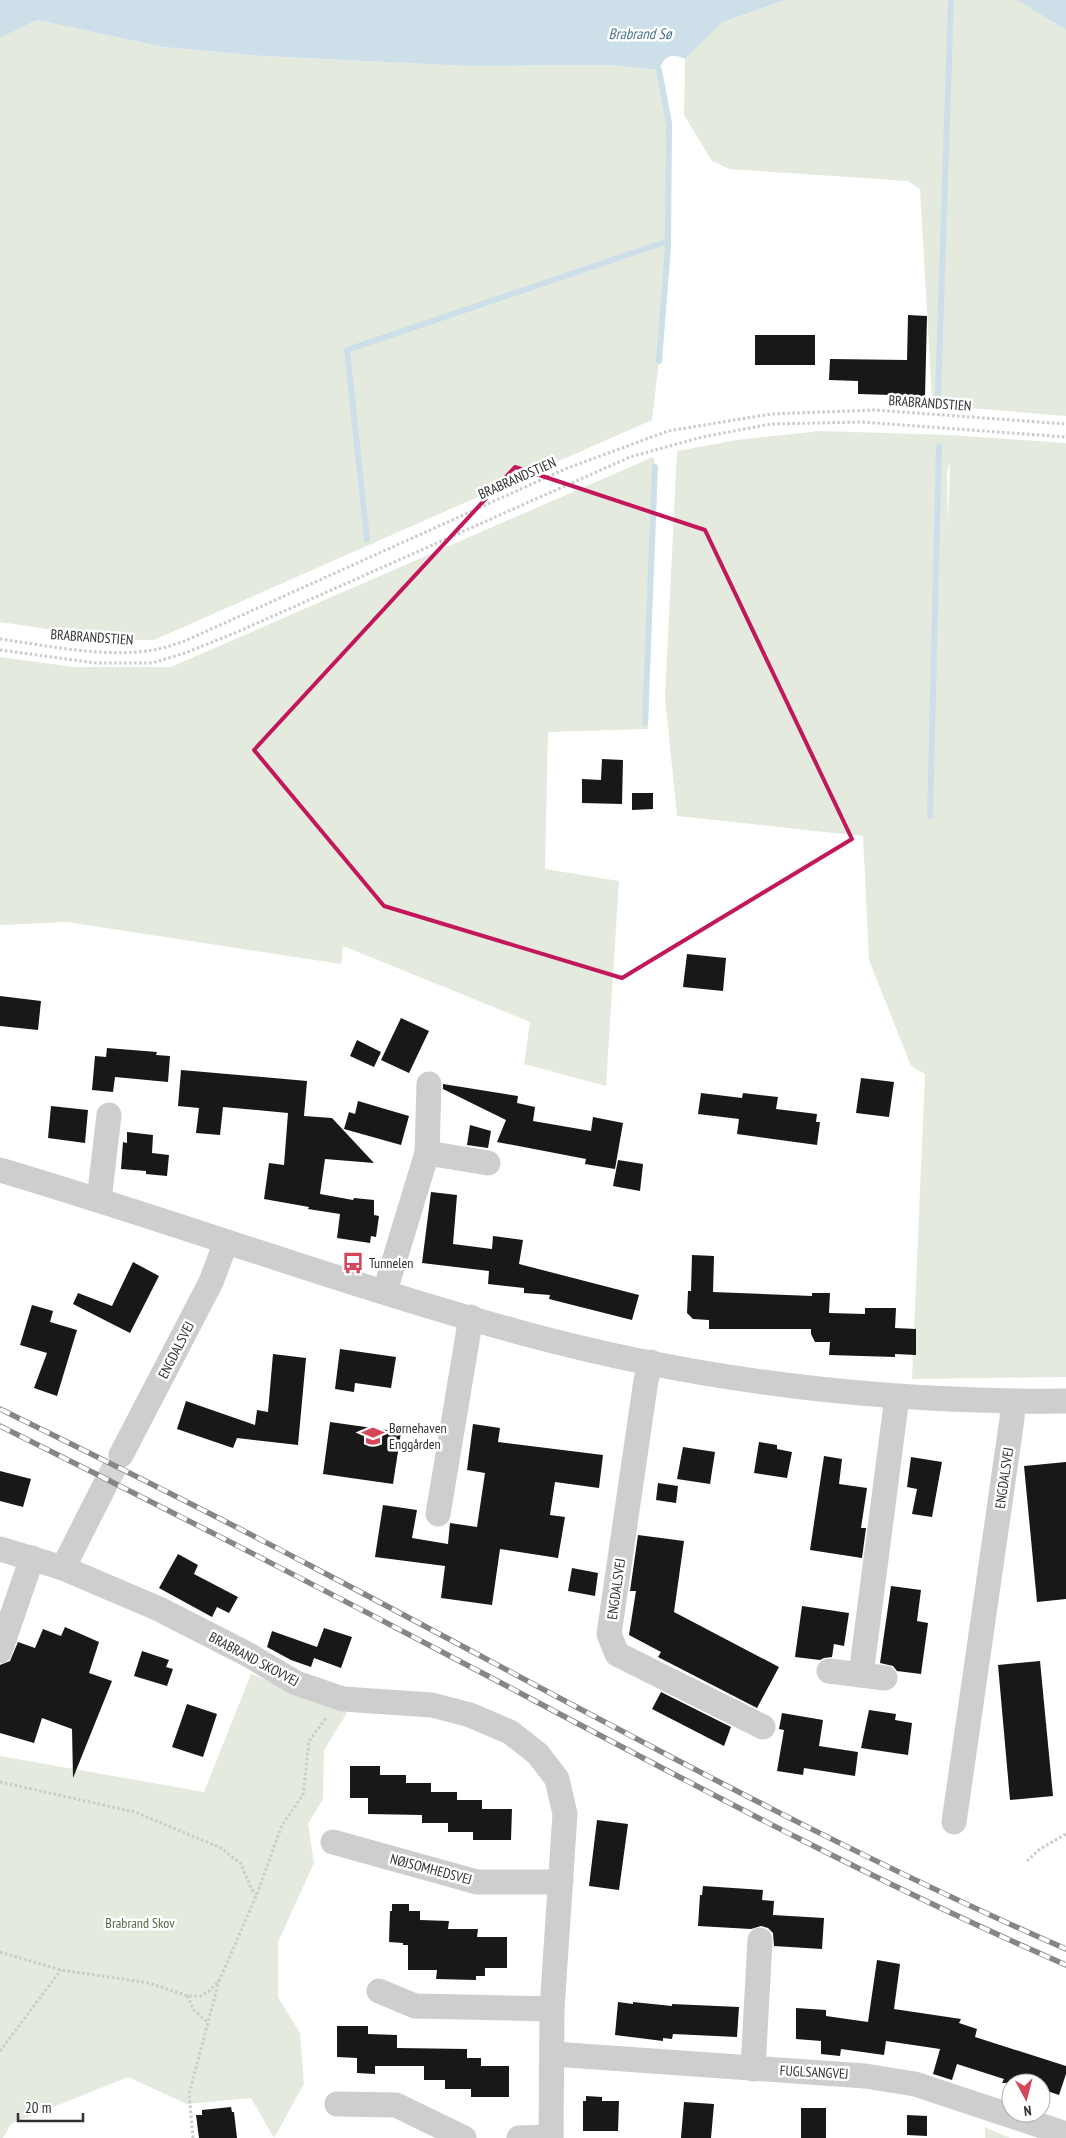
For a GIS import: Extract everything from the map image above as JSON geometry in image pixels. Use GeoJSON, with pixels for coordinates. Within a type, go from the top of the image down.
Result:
{"type":"FeatureCollection","features":[{"type":"Feature","properties":{"kind":"street"},"geometry":{"type":"LineString","coordinates":[[385,1291],[427,1153],[429,1084]]}},
{"type":"Feature","properties":{"kind":"street"},"geometry":{"type":"LineString","coordinates":[[99,1200],[109,1114]]}},
{"type":"Feature","properties":{"kind":"street"},"geometry":{"type":"LineString","coordinates":[[427,1153],[488,1163]]}},
{"type":"Feature","properties":{"kind":"street"},"geometry":{"type":"LineString","coordinates":[[0,1170],[526,1334],[651,1362],[760,1382],[834,1392],[1013,1402],[1066,1401]]}},
{"type":"Feature","properties":{"kind":"street","name":"ENGDALSVEJ"},"geometry":{"type":"LineString","coordinates":[[126,1445],[211,1282],[226,1242]]}},
{"type":"Feature","properties":{"kind":"street"},"geometry":{"type":"LineString","coordinates":[[438,1514],[466,1334],[471,1317]]}},
{"type":"Feature","properties":{"kind":"street","name":"ENGDALSVEJ"},"geometry":{"type":"LineString","coordinates":[[651,1362],[646,1380],[609,1634],[617,1654],[763,1727]]}},
{"type":"Feature","properties":{"kind":"street"},"geometry":{"type":"LineString","coordinates":[[829,1671],[873,1677],[897,1397]]}},
{"type":"Feature","properties":{"kind":"street","name":"ENGDALSVEJ"},"geometry":{"type":"LineString","coordinates":[[954,1822],[1011,1429],[1013,1402]]}},
{"type":"Feature","properties":{"kind":"street"},"geometry":{"type":"LineString","coordinates":[[64,1568],[104,1487]]}},
{"type":"Feature","properties":{"kind":"street","name":"BRABRAND SKOVVEJ"},"geometry":{"type":"LineString","coordinates":[[0,1550],[64,1568],[159,1609],[247,1654],[296,1683],[343,1699],[432,1705],[470,1715],[510,1732],[538,1754],[557,1779],[565,1814],[561,1882]]}},
{"type":"Feature","properties":{"kind":"street"},"geometry":{"type":"LineString","coordinates":[[0,1651],[32,1558]]}},
{"type":"Feature","properties":{"kind":"street","name":"NØJSOMHEDSVEJ"},"geometry":{"type":"LineString","coordinates":[[333,1842],[477,1882],[561,1882]]}},
{"type":"Feature","properties":{"kind":"street"},"geometry":{"type":"LineString","coordinates":[[519,2138],[551,2138],[552,2009],[561,1882]]}},
{"type":"Feature","properties":{"kind":"street"},"geometry":{"type":"LineString","coordinates":[[753,2069],[760,1940]]}},
{"type":"Feature","properties":{"kind":"street"},"geometry":{"type":"LineString","coordinates":[[379,1991],[415,2006],[552,2009]]}},
{"type":"Feature","properties":{"kind":"street","name":"FUGLSANGVEJ"},"geometry":{"type":"LineString","coordinates":[[553,2054],[865,2076],[915,2084],[1066,2134]]}},
{"type":"Feature","properties":{"kind":"street"},"geometry":{"type":"LineString","coordinates":[[336,2104],[396,2106],[464,2138]]}},
{"type":"Feature","properties":{"kind":"path","name":"BRABRANDSTIEN"},"geometry":{"type":"LineString","coordinates":[[0,639],[81,650],[122,653],[156,650],[187,640],[565,468],[668,432],[771,414],[875,410],[1066,424]]}},
{"type":"Feature","properties":{"kind":"path"},"geometry":{"type":"LineString","coordinates":[[0,650],[96,664],[152,663],[177,656],[235,633],[630,457],[702,438],[771,424],[862,422],[1066,436]]}},
{"type":"Feature","properties":{"kind":"path"},"geometry":{"type":"LineString","coordinates":[[193,2138],[189,2094],[219,1981],[257,1894],[282,1825],[302,1794],[308,1741],[343,1699]]}},
{"type":"Feature","properties":{"kind":"path"},"geometry":{"type":"LineString","coordinates":[[0,1782],[135,1812],[221,1848],[241,1864],[252,1890],[257,1894]]}},
{"type":"Feature","properties":{"kind":"path"},"geometry":{"type":"LineString","coordinates":[[1027,1861],[1040,1849],[1066,1834]]}},
{"type":"Feature","properties":{"kind":"path"},"geometry":{"type":"LineString","coordinates":[[0,1952],[61,1970],[149,1983],[187,1995],[201,1996],[219,1981]]}},
{"type":"Feature","properties":{"kind":"path"},"geometry":{"type":"LineString","coordinates":[[0,2050],[61,1970]]}},
{"type":"Feature","properties":{"kind":"path"},"geometry":{"type":"LineString","coordinates":[[187,1995],[194,2010],[208,2023]]}},
{"type":"Feature","properties":{"kind":"highlighted area"},"geometry":{"type":"Polygon","coordinates":[[[515,467],[705,530],[852,839],[622,978],[384,906],[254,750],[515,467]]]}},
{"type":"Feature","properties":{"kind":"green space"},"geometry":{"type":"Polygon","coordinates":[[[785,0],[1017,0],[1066,30],[1066,416],[943,406],[932,399],[920,189],[908,181],[730,169],[712,161],[684,115],[685,59],[723,22],[785,0]]]}},
{"type":"Feature","properties":{"kind":"green space"},"geometry":{"type":"Polygon","coordinates":[[[37,20],[163,47],[262,56],[468,66],[607,65],[659,70],[669,123],[668,241],[659,361],[652,420],[154,640],[79,639],[61,631],[0,622],[0,38],[37,20]]]}},
{"type":"Feature","properties":{"kind":"green space"},"geometry":{"type":"Polygon","coordinates":[[[820,431],[951,435],[1066,443],[1066,1377],[912,1379],[925,1074],[911,1066],[869,960],[863,836],[677,816],[665,697],[677,451],[737,440],[820,431]],[[950,465],[947,472],[948,524],[950,465]]]}},
{"type":"Feature","properties":{"kind":"green space"},"geometry":{"type":"Polygon","coordinates":[[[653,457],[656,469],[648,729],[548,732],[545,869],[619,881],[606,1086],[524,1064],[530,1022],[343,946],[341,964],[67,922],[0,925],[0,657],[74,667],[171,667],[653,457]]]}},
{"type":"Feature","properties":{"kind":"green space","name":"Brabrand Skov"},"geometry":{"type":"Polygon","coordinates":[[[251,1674],[347,1713],[324,1750],[323,1799],[308,1824],[314,1863],[278,1942],[278,1997],[300,2033],[304,2084],[274,2138],[251,2098],[187,2104],[128,2077],[11,2124],[3,2138],[0,2138],[0,1756],[204,1792],[251,1674]]]}},
{"type":"Feature","properties":{"kind":"green space"},"geometry":{"type":"Polygon","coordinates":[[[985,2127],[1010,2138],[985,2138],[985,2127]]]}},
{"type":"Feature","properties":{"kind":"water","name":"Brabrand Sø"},"geometry":{"type":"Polygon","coordinates":[[[0,0],[785,0],[723,22],[685,59],[676,56],[669,57],[663,61],[659,70],[607,65],[468,66],[262,56],[163,47],[37,20],[0,38],[0,0]]]}},
{"type":"Feature","properties":{"kind":"water"},"geometry":{"type":"Polygon","coordinates":[[[1017,0],[1066,0],[1066,30],[1017,0]]]}},
{"type":"Feature","properties":{"kind":"building"},"geometry":{"type":"Polygon","coordinates":[[[908,315],[927,316],[925,396],[858,394],[858,381],[829,380],[830,359],[907,360],[908,315]]]}},
{"type":"Feature","properties":{"kind":"building"},"geometry":{"type":"Polygon","coordinates":[[[755,335],[815,335],[815,365],[755,365],[755,335]]]}},
{"type":"Feature","properties":{"kind":"building"},"geometry":{"type":"Polygon","coordinates":[[[602,759],[623,760],[622,804],[582,803],[582,779],[601,780],[602,759]]]}},
{"type":"Feature","properties":{"kind":"building"},"geometry":{"type":"Polygon","coordinates":[[[632,793],[653,793],[653,809],[632,810],[632,793]]]}},
{"type":"Feature","properties":{"kind":"building"},"geometry":{"type":"Polygon","coordinates":[[[687,954],[726,958],[723,991],[683,987],[687,954]]]}},
{"type":"Feature","properties":{"kind":"building"},"geometry":{"type":"Polygon","coordinates":[[[0,996],[41,1001],[38,1030],[0,1026],[0,996]]]}},
{"type":"Feature","properties":{"kind":"building"},"geometry":{"type":"Polygon","coordinates":[[[401,1018],[429,1031],[409,1073],[381,1060],[401,1018]]]}},
{"type":"Feature","properties":{"kind":"building"},"geometry":{"type":"Polygon","coordinates":[[[357,1040],[381,1052],[374,1067],[350,1056],[357,1040]]]}},
{"type":"Feature","properties":{"kind":"building"},"geometry":{"type":"Polygon","coordinates":[[[107,1048],[157,1052],[156,1055],[170,1056],[168,1082],[115,1077],[113,1092],[92,1090],[95,1056],[106,1057],[107,1048]]]}},
{"type":"Feature","properties":{"kind":"building"},"geometry":{"type":"Polygon","coordinates":[[[181,1070],[307,1081],[304,1116],[332,1118],[374,1163],[325,1159],[320,1194],[353,1200],[354,1198],[374,1200],[374,1215],[379,1216],[376,1237],[371,1236],[370,1243],[337,1238],[340,1214],[264,1199],[269,1163],[284,1165],[288,1113],[223,1107],[220,1135],[196,1133],[199,1108],[178,1106],[181,1070]]]}},
{"type":"Feature","properties":{"kind":"building"},"geometry":{"type":"Polygon","coordinates":[[[861,1078],[894,1082],[889,1117],[856,1113],[861,1078]]]}},
{"type":"Feature","properties":{"kind":"building"},"geometry":{"type":"Polygon","coordinates":[[[443,1084],[518,1096],[517,1103],[535,1107],[533,1121],[591,1131],[593,1117],[623,1123],[615,1169],[585,1164],[586,1159],[497,1142],[506,1120],[443,1089],[443,1084]]]}},
{"type":"Feature","properties":{"kind":"building"},"geometry":{"type":"Polygon","coordinates":[[[701,1093],[742,1098],[743,1093],[778,1097],[776,1109],[817,1114],[816,1122],[820,1122],[817,1145],[737,1134],[739,1119],[698,1114],[701,1093]]]}},
{"type":"Feature","properties":{"kind":"building"},"geometry":{"type":"Polygon","coordinates":[[[358,1101],[409,1116],[401,1145],[344,1129],[349,1112],[355,1114],[358,1101]]]}},
{"type":"Feature","properties":{"kind":"building"},"geometry":{"type":"Polygon","coordinates":[[[51,1106],[88,1110],[85,1143],[48,1138],[51,1106]]]}},
{"type":"Feature","properties":{"kind":"building"},"geometry":{"type":"Polygon","coordinates":[[[470,1125],[491,1131],[488,1148],[467,1145],[470,1125]]]}},
{"type":"Feature","properties":{"kind":"building"},"geometry":{"type":"Polygon","coordinates":[[[127,1132],[153,1135],[152,1153],[169,1155],[167,1176],[146,1174],[146,1171],[121,1169],[123,1142],[127,1143],[127,1132]]]}},
{"type":"Feature","properties":{"kind":"building"},"geometry":{"type":"Polygon","coordinates":[[[618,1160],[643,1164],[640,1191],[613,1186],[618,1160]]]}},
{"type":"Feature","properties":{"kind":"building"},"geometry":{"type":"Polygon","coordinates":[[[431,1192],[457,1195],[453,1244],[492,1249],[493,1236],[523,1240],[519,1264],[639,1295],[632,1320],[549,1299],[550,1295],[524,1293],[524,1288],[488,1284],[489,1271],[422,1263],[431,1192]]]}},
{"type":"Feature","properties":{"kind":"building"},"geometry":{"type":"Polygon","coordinates":[[[692,1255],[714,1256],[713,1292],[812,1296],[812,1293],[830,1293],[829,1313],[865,1314],[865,1308],[896,1308],[895,1328],[916,1329],[916,1355],[895,1354],[895,1357],[829,1355],[830,1342],[815,1342],[811,1329],[709,1329],[709,1320],[693,1319],[687,1313],[688,1291],[691,1291],[692,1255]]]}},
{"type":"Feature","properties":{"kind":"building"},"geometry":{"type":"Polygon","coordinates":[[[133,1262],[159,1276],[130,1333],[73,1304],[78,1293],[112,1306],[133,1262]]]}},
{"type":"Feature","properties":{"kind":"building"},"geometry":{"type":"Polygon","coordinates":[[[32,1305],[53,1311],[50,1322],[77,1330],[57,1396],[34,1388],[47,1353],[20,1345],[32,1305]]]}},
{"type":"Feature","properties":{"kind":"building"},"geometry":{"type":"Polygon","coordinates":[[[340,1349],[396,1357],[391,1388],[355,1383],[354,1392],[335,1389],[340,1349]]]}},
{"type":"Feature","properties":{"kind":"building"},"geometry":{"type":"Polygon","coordinates":[[[273,1354],[306,1358],[298,1445],[237,1438],[233,1448],[177,1429],[186,1401],[255,1425],[257,1410],[268,1412],[273,1354]]]}},
{"type":"Feature","properties":{"kind":"building"},"geometry":{"type":"Polygon","coordinates":[[[330,1422],[401,1432],[393,1484],[323,1474],[330,1422]]]}},
{"type":"Feature","properties":{"kind":"building"},"geometry":{"type":"Polygon","coordinates":[[[473,1424],[500,1428],[498,1442],[603,1455],[599,1488],[555,1482],[550,1515],[565,1517],[558,1558],[500,1549],[492,1605],[441,1598],[445,1566],[375,1557],[383,1505],[417,1510],[412,1538],[448,1544],[450,1523],[477,1527],[485,1473],[467,1470],[473,1424]]]}},
{"type":"Feature","properties":{"kind":"building"},"geometry":{"type":"Polygon","coordinates":[[[759,1442],[777,1445],[777,1449],[792,1452],[787,1478],[754,1473],[759,1442]]]}},
{"type":"Feature","properties":{"kind":"building"},"geometry":{"type":"Polygon","coordinates":[[[683,1447],[715,1452],[710,1484],[677,1479],[683,1447]]]}},
{"type":"Feature","properties":{"kind":"building"},"geometry":{"type":"Polygon","coordinates":[[[824,1456],[842,1459],[839,1484],[867,1488],[861,1528],[866,1528],[862,1558],[810,1550],[824,1456]]]}},
{"type":"Feature","properties":{"kind":"building"},"geometry":{"type":"Polygon","coordinates":[[[911,1457],[942,1462],[932,1517],[912,1514],[917,1489],[907,1487],[911,1457]]]}},
{"type":"Feature","properties":{"kind":"building"},"geometry":{"type":"Polygon","coordinates":[[[1066,1462],[1066,1599],[1037,1602],[1024,1466],[1066,1462]]]}},
{"type":"Feature","properties":{"kind":"building"},"geometry":{"type":"Polygon","coordinates":[[[0,1471],[31,1479],[23,1507],[0,1501],[0,1471]]]}},
{"type":"Feature","properties":{"kind":"building"},"geometry":{"type":"Polygon","coordinates":[[[658,1483],[678,1486],[676,1503],[656,1500],[658,1483]]]}},
{"type":"Feature","properties":{"kind":"building"},"geometry":{"type":"Polygon","coordinates":[[[638,1535],[684,1541],[674,1612],[779,1667],[757,1708],[658,1657],[661,1652],[629,1635],[636,1591],[630,1591],[638,1535]]]}},
{"type":"Feature","properties":{"kind":"building"},"geometry":{"type":"Polygon","coordinates":[[[178,1554],[198,1565],[194,1574],[238,1597],[229,1613],[217,1607],[212,1617],[159,1588],[178,1554]]]}},
{"type":"Feature","properties":{"kind":"building"},"geometry":{"type":"Polygon","coordinates":[[[572,1568],[598,1573],[595,1596],[568,1591],[572,1568]]]}},
{"type":"Feature","properties":{"kind":"building"},"geometry":{"type":"Polygon","coordinates":[[[891,1586],[921,1590],[917,1621],[928,1623],[921,1674],[897,1671],[893,1666],[880,1663],[891,1586]]]}},
{"type":"Feature","properties":{"kind":"building"},"geometry":{"type":"Polygon","coordinates":[[[802,1606],[849,1613],[844,1646],[834,1644],[832,1657],[820,1660],[795,1657],[802,1606]]]}},
{"type":"Feature","properties":{"kind":"building"},"geometry":{"type":"Polygon","coordinates":[[[65,1627],[99,1642],[89,1673],[112,1681],[73,1778],[72,1729],[42,1718],[34,1743],[0,1733],[0,1665],[10,1661],[18,1642],[35,1648],[43,1629],[61,1636],[65,1627]]]}},
{"type":"Feature","properties":{"kind":"building"},"geometry":{"type":"Polygon","coordinates":[[[324,1628],[352,1637],[341,1668],[314,1658],[311,1667],[291,1660],[267,1647],[272,1631],[317,1647],[324,1628]]]}},
{"type":"Feature","properties":{"kind":"building"},"geometry":{"type":"Polygon","coordinates":[[[142,1651],[169,1660],[166,1667],[173,1669],[167,1686],[134,1676],[142,1651]]]}},
{"type":"Feature","properties":{"kind":"building"},"geometry":{"type":"Polygon","coordinates":[[[1040,1661],[1053,1796],[1010,1800],[998,1665],[1040,1661]]]}},
{"type":"Feature","properties":{"kind":"building"},"geometry":{"type":"Polygon","coordinates":[[[661,1692],[731,1727],[724,1746],[652,1709],[661,1692]]]}},
{"type":"Feature","properties":{"kind":"building"},"geometry":{"type":"Polygon","coordinates":[[[187,1704],[217,1714],[203,1757],[172,1747],[187,1704]]]}},
{"type":"Feature","properties":{"kind":"building"},"geometry":{"type":"Polygon","coordinates":[[[869,1710],[896,1714],[895,1720],[912,1723],[908,1755],[861,1748],[869,1710]]]}},
{"type":"Feature","properties":{"kind":"building"},"geometry":{"type":"Polygon","coordinates":[[[782,1713],[823,1720],[819,1746],[858,1752],[855,1776],[804,1768],[803,1775],[777,1771],[784,1730],[779,1729],[782,1713]]]}},
{"type":"Feature","properties":{"kind":"building"},"geometry":{"type":"Polygon","coordinates":[[[350,1766],[380,1766],[380,1775],[406,1775],[406,1783],[431,1783],[431,1792],[457,1792],[457,1800],[482,1800],[482,1809],[512,1809],[511,1840],[473,1840],[473,1832],[448,1832],[448,1823],[422,1823],[422,1815],[368,1814],[368,1798],[350,1798],[350,1766]]]}},
{"type":"Feature","properties":{"kind":"building"},"geometry":{"type":"Polygon","coordinates":[[[597,1820],[628,1824],[619,1890],[589,1886],[597,1820]]]}},
{"type":"Feature","properties":{"kind":"building"},"geometry":{"type":"Polygon","coordinates":[[[703,1886],[763,1890],[762,1900],[774,1901],[773,1915],[824,1918],[822,1949],[774,1946],[773,1933],[768,1928],[761,1926],[751,1929],[698,1926],[700,1895],[702,1895],[703,1886]]]}},
{"type":"Feature","properties":{"kind":"building"},"geometry":{"type":"Polygon","coordinates":[[[392,1904],[409,1904],[409,1911],[420,1911],[420,1920],[449,1921],[448,1929],[478,1929],[477,1937],[507,1937],[507,1968],[485,1968],[485,1976],[476,1976],[476,1980],[436,1979],[437,1970],[408,1970],[408,1945],[389,1942],[392,1904]]]}},
{"type":"Feature","properties":{"kind":"building"},"geometry":{"type":"Polygon","coordinates":[[[877,1960],[900,1964],[894,2009],[961,2019],[959,2023],[977,2029],[975,2037],[1066,2066],[1066,2074],[1059,2095],[1051,2092],[1051,2073],[1001,2073],[1001,2078],[957,2064],[952,2080],[933,2074],[940,2049],[886,2041],[884,2055],[841,2049],[840,2056],[821,2054],[821,2041],[796,2039],[796,2008],[826,2010],[826,2016],[868,2022],[877,1960]]]}},
{"type":"Feature","properties":{"kind":"building"},"geometry":{"type":"Polygon","coordinates":[[[618,2002],[672,2006],[672,2004],[739,2007],[737,2037],[673,2034],[672,2039],[663,2038],[663,2041],[615,2035],[618,2002]]]}},
{"type":"Feature","properties":{"kind":"building"},"geometry":{"type":"Polygon","coordinates":[[[337,2026],[368,2026],[368,2034],[397,2035],[397,2048],[467,2049],[467,2058],[481,2058],[481,2066],[509,2066],[509,2097],[471,2097],[471,2089],[445,2089],[445,2080],[424,2080],[424,2066],[375,2066],[375,2074],[357,2073],[357,2058],[337,2057],[337,2026]]]}},
{"type":"Feature","properties":{"kind":"building"},"geometry":{"type":"Polygon","coordinates":[[[586,2096],[602,2097],[602,2101],[619,2101],[618,2131],[583,2131],[583,2101],[586,2101],[586,2096]]]}},
{"type":"Feature","properties":{"kind":"building"},"geometry":{"type":"Polygon","coordinates":[[[684,2102],[714,2104],[711,2138],[681,2138],[684,2102]]]}},
{"type":"Feature","properties":{"kind":"building"},"geometry":{"type":"Polygon","coordinates":[[[231,2107],[232,2112],[234,2112],[237,2138],[199,2138],[196,2115],[202,2115],[202,2110],[231,2107]]]}},
{"type":"Feature","properties":{"kind":"building"},"geometry":{"type":"Polygon","coordinates":[[[801,2108],[826,2108],[826,2138],[801,2138],[801,2108]]]}},
{"type":"Feature","properties":{"kind":"building"},"geometry":{"type":"Polygon","coordinates":[[[907,2115],[927,2116],[927,2136],[907,2135],[907,2115]]]}},
{"type":"Feature","properties":{"kind":"waterway"},"geometry":{"type":"LineString","coordinates":[[938,395],[951,0]]}},
{"type":"Feature","properties":{"kind":"waterway"},"geometry":{"type":"LineString","coordinates":[[659,70],[669,123],[668,247],[659,361]]}},
{"type":"Feature","properties":{"kind":"waterway"},"geometry":{"type":"LineString","coordinates":[[367,539],[347,350],[668,241]]}},
{"type":"Feature","properties":{"kind":"waterway"},"geometry":{"type":"LineString","coordinates":[[930,816],[939,446]]}},
{"type":"Feature","properties":{"kind":"waterway"},"geometry":{"type":"LineString","coordinates":[[645,723],[655,467]]}},
{"type":"Feature","properties":{"kind":"tunnel"},"geometry":{"type":"LineString","coordinates":[[104,1487],[121,1455]]}},
{"type":"Feature","properties":{"kind":"railway"},"geometry":{"type":"LineString","coordinates":[[0,1409],[273,1546],[779,1813],[874,1860],[1066,1949]]}},
{"type":"Feature","properties":{"kind":"railway"},"geometry":{"type":"LineString","coordinates":[[0,1426],[426,1643],[773,1826],[919,1898],[1066,1965]]}},
{"type":"Feature","properties":{"kind":"place","name":"Tunnelen"},"geometry":{"type":"Point","coordinates":[353,1263]}},
{"type":"Feature","properties":{"kind":"place","name":"Børnehaven Enggården"},"geometry":{"type":"Point","coordinates":[373,1436]}}]}
